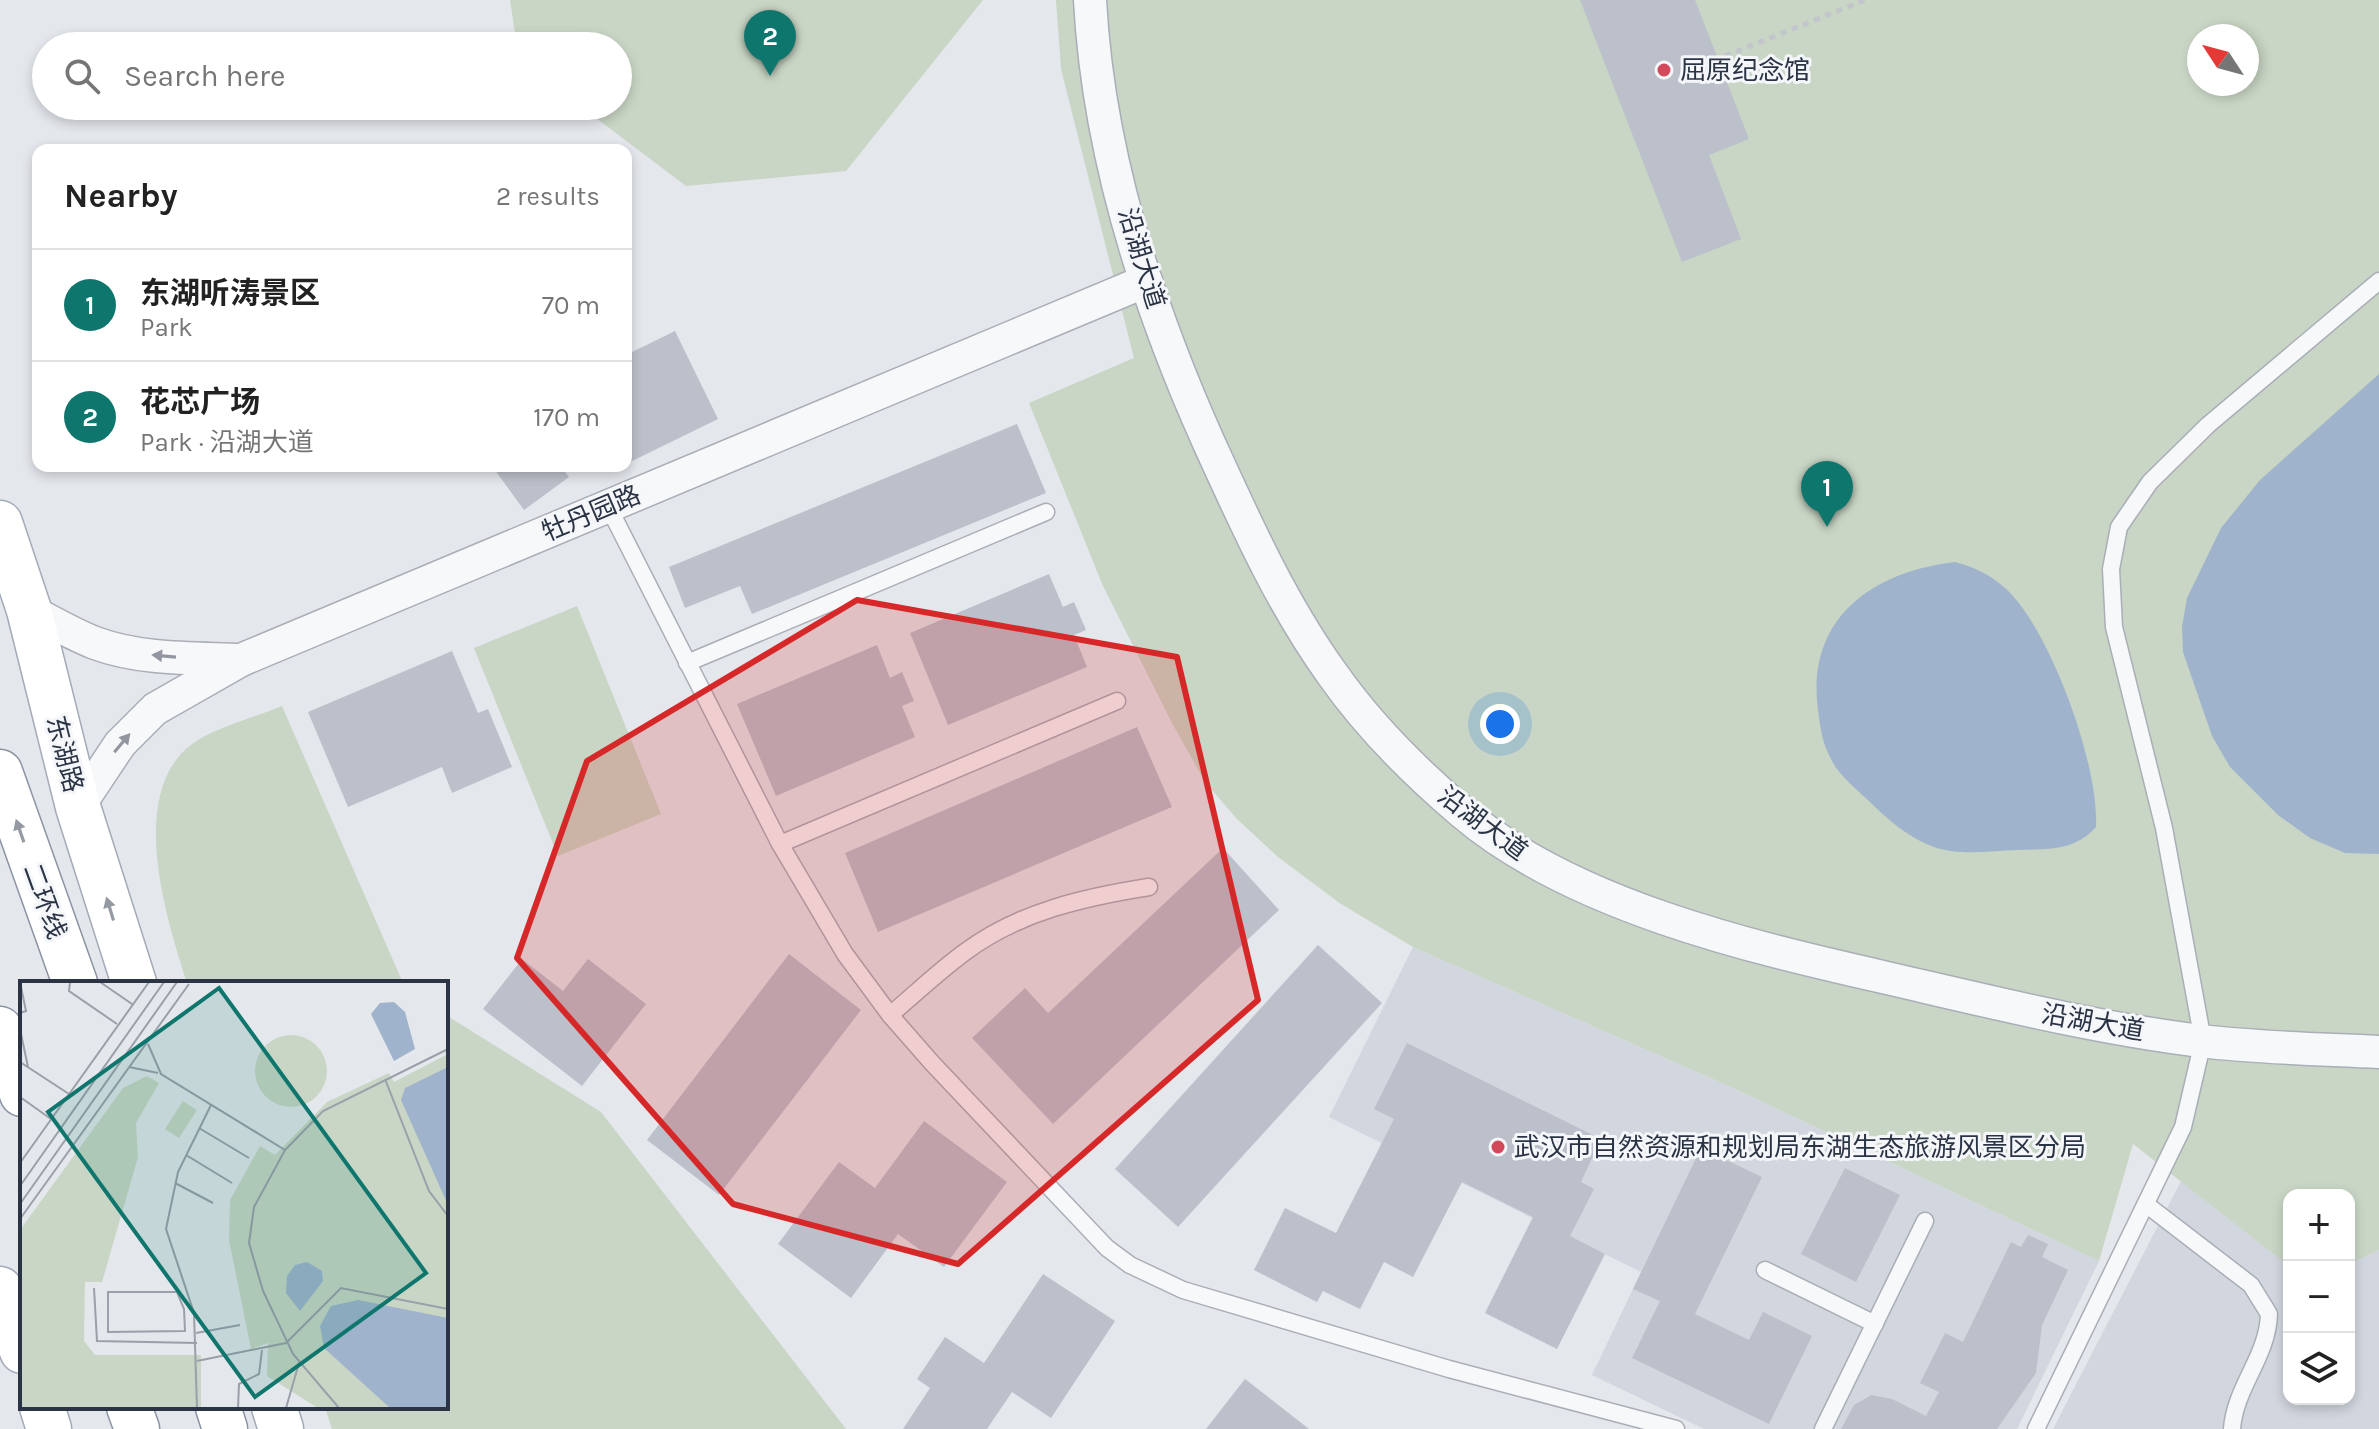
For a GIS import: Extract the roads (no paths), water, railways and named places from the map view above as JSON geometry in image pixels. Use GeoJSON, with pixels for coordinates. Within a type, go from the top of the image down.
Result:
{"type":"FeatureCollection","features":[{"type":"Feature","properties":{"kind":"main road","name":"东湖路"},"geometry":{"type":"LineString","coordinates":[[0,523],[29,610],[78,807],[133,981]]}},
{"type":"Feature","properties":{"kind":"main road","name":"二环线"},"geometry":{"type":"LineString","coordinates":[[0,772],[74,981]]}},
{"type":"Feature","properties":{"kind":"main road"},"geometry":{"type":"LineString","coordinates":[[0,1029],[20,1088]]}},
{"type":"Feature","properties":{"kind":"main road"},"geometry":{"type":"LineString","coordinates":[[0,1289],[20,1345]]}},
{"type":"Feature","properties":{"kind":"main road"},"geometry":{"type":"LineString","coordinates":[[43,1409],[49,1429]]}},
{"type":"Feature","properties":{"kind":"main road"},"geometry":{"type":"LineString","coordinates":[[130,1409],[137,1429]]}},
{"type":"Feature","properties":{"kind":"main road"},"geometry":{"type":"LineString","coordinates":[[219,1409],[225,1429]]}},
{"type":"Feature","properties":{"kind":"main road"},"geometry":{"type":"LineString","coordinates":[[275,1409],[281,1429]]}},
{"type":"Feature","properties":{"kind":"street","name":"沿湖大道"},"geometry":{"type":"LineString","coordinates":[[1090,0],[1104,110],[1146,281],[1192,405],[1233,496],[1302,627],[1334,678],[1423,776],[1464,814],[1557,875],[1616,899],[1760,947],[2041,1012],[2203,1041],[2376,1059]]}},
{"type":"Feature","properties":{"kind":"street","name":"牡丹园路"},"geometry":{"type":"LineString","coordinates":[[29,610],[94,643],[116,649],[162,657],[241,660],[1146,281]]}},
{"type":"Feature","properties":{"kind":"street"},"geometry":{"type":"LineString","coordinates":[[78,807],[120,744],[155,709],[241,660]]}},
{"type":"Feature","properties":{"kind":"lane"},"geometry":{"type":"LineString","coordinates":[[2036,1429],[2183,1127],[2203,1041],[2164,828],[2114,627],[2111,569],[2119,527],[2150,482],[2208,425],[2379,281]]}},
{"type":"Feature","properties":{"kind":"lane"},"geometry":{"type":"LineString","coordinates":[[608,506],[780,844],[845,954],[890,1015],[1079,1222],[1130,1265],[1183,1290],[1449,1369],[1676,1429]]}},
{"type":"Feature","properties":{"kind":"lane"},"geometry":{"type":"LineString","coordinates":[[687,663],[1046,512]]}},
{"type":"Feature","properties":{"kind":"lane"},"geometry":{"type":"LineString","coordinates":[[780,844],[1117,701]]}},
{"type":"Feature","properties":{"kind":"lane"},"geometry":{"type":"LineString","coordinates":[[890,1015],[967,950],[1007,927],[1057,907],[1149,887]]}},
{"type":"Feature","properties":{"kind":"lane"},"geometry":{"type":"LineString","coordinates":[[2147,1205],[2251,1285],[2269,1314],[2263,1349],[2239,1396],[2232,1429]]}},
{"type":"Feature","properties":{"kind":"lane"},"geometry":{"type":"LineString","coordinates":[[1823,1429],[1925,1221]]}},
{"type":"Feature","properties":{"kind":"lane"},"geometry":{"type":"LineString","coordinates":[[1765,1270],[1875,1324]]}},
{"type":"Feature","properties":{"kind":"water"},"geometry":{"type":"Polygon","coordinates":[[[2379,374],[2379,854],[2345,853],[2310,838],[2278,815],[2230,767],[2212,736],[2183,652],[2182,627],[2187,598],[2221,528],[2260,480],[2379,374]]]}},
{"type":"Feature","properties":{"kind":"water"},"geometry":{"type":"Polygon","coordinates":[[[1955,562],[1987,574],[2013,596],[2044,643],[2058,673],[2082,739],[2095,801],[2096,827],[2070,845],[2050,849],[1976,852],[1934,847],[1908,834],[1884,815],[1842,775],[1827,751],[1818,710],[1817,678],[1823,650],[1834,626],[1850,606],[1872,589],[1925,567],[1955,562]]]}},
{"type":"Feature","properties":{"kind":"place","name":"屈原纪念馆"},"geometry":{"type":"Point","coordinates":[1664,70]}},
{"type":"Feature","properties":{"kind":"place","name":"花芯广场"},"geometry":{"type":"Point","coordinates":[770,76]}},
{"type":"Feature","properties":{"kind":"place","name":"东湖听涛景区"},"geometry":{"type":"Point","coordinates":[1827,527]}},
{"type":"Feature","properties":{"kind":"place","name":"武汉市自然资源和规划局东湖生态旅游风景区分局"},"geometry":{"type":"Point","coordinates":[1498,1147]}}]}
